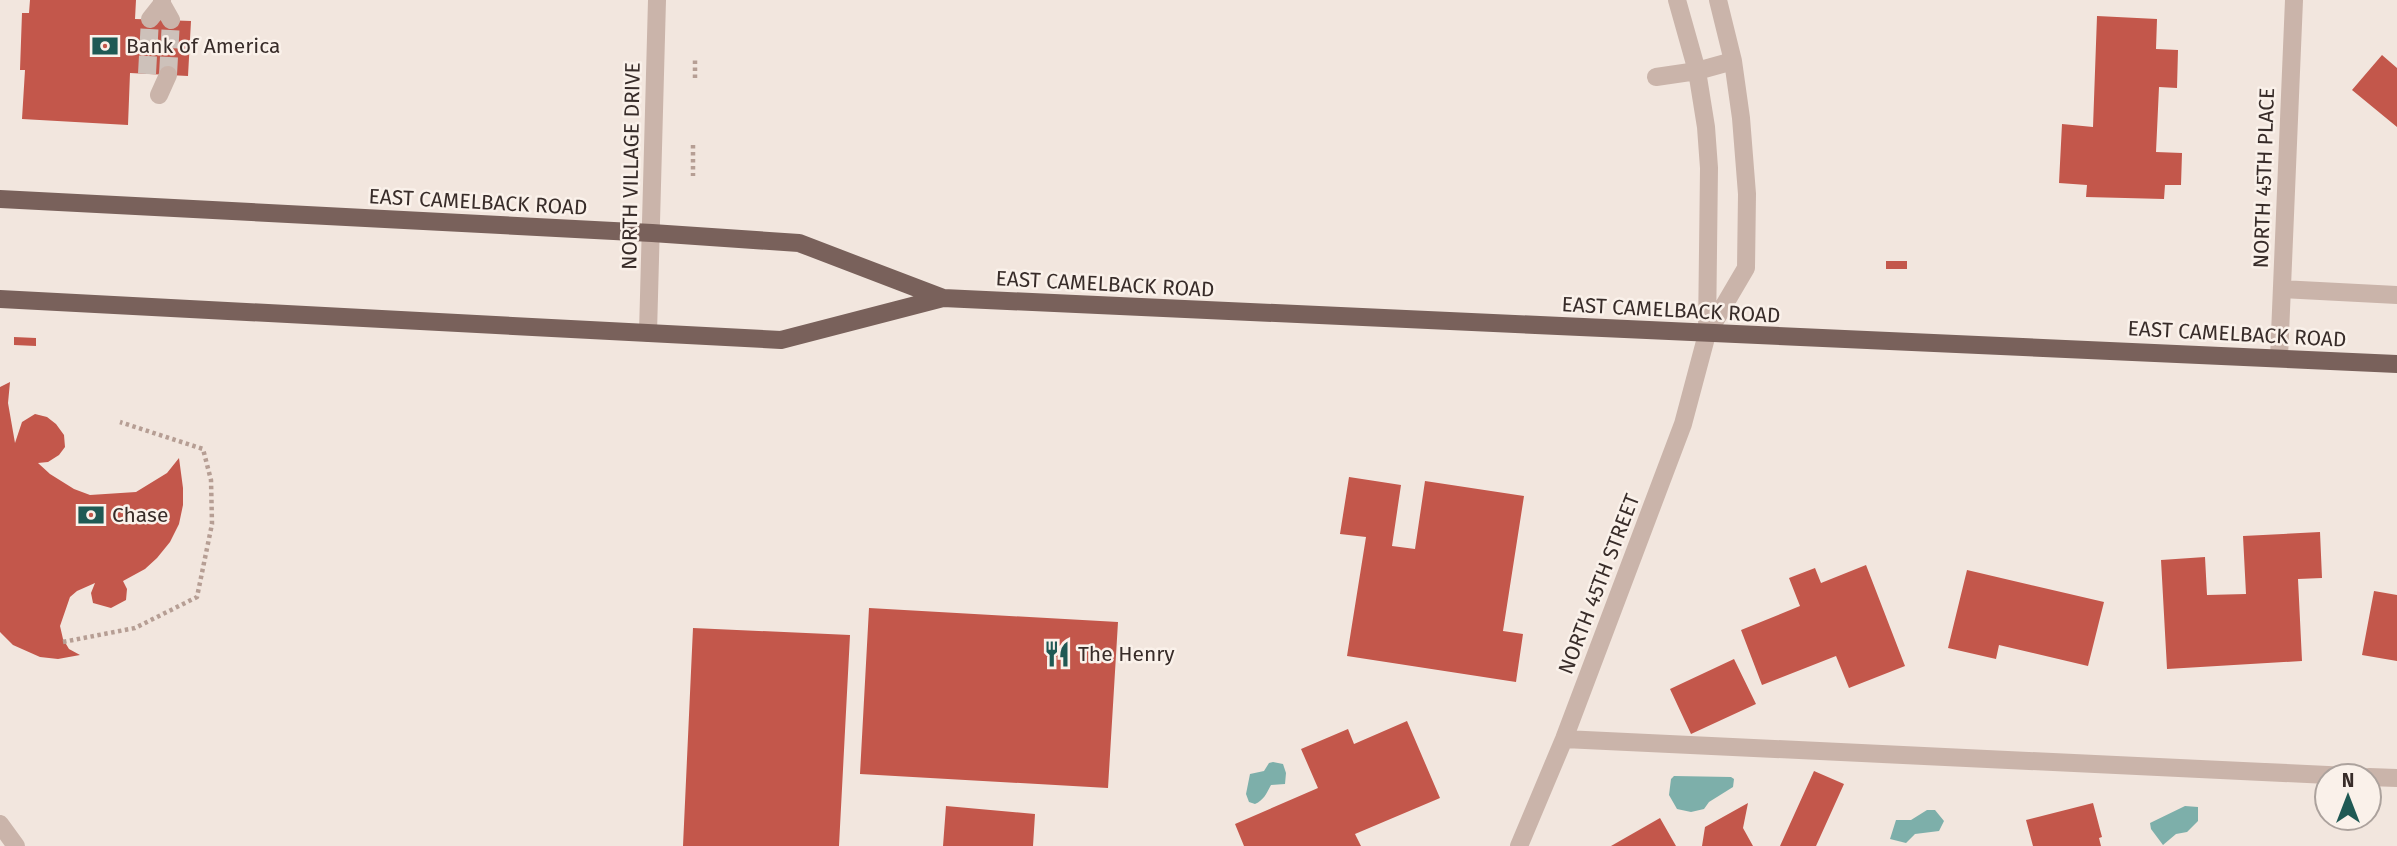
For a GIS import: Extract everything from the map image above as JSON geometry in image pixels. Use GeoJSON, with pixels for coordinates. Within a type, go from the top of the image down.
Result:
{"type":"FeatureCollection","features":[{"type":"Feature","properties":{"kind":"main road","name":"EAST CAMELBACK ROAD"},"geometry":{"type":"LineString","coordinates":[[0,199],[799,243],[943,298]]}},
{"type":"Feature","properties":{"kind":"main road","name":"EAST CAMELBACK ROAD"},"geometry":{"type":"LineString","coordinates":[[0,299],[782,340],[943,298],[2397,364]]}},
{"type":"Feature","properties":{"kind":"street","name":"NORTH VILLAGE DRIVE"},"geometry":{"type":"LineString","coordinates":[[648,333],[657,0]]}},
{"type":"Feature","properties":{"kind":"street"},"geometry":{"type":"LineString","coordinates":[[1677,0],[1697,71],[1706,127],[1709,168],[1707,334]]}},
{"type":"Feature","properties":{"kind":"street"},"geometry":{"type":"LineString","coordinates":[[1707,334],[1746,268],[1747,194],[1741,118],[1733,61],[1718,0]]}},
{"type":"Feature","properties":{"kind":"street","name":"NORTH 45TH PLACE"},"geometry":{"type":"LineString","coordinates":[[2279,358],[2294,0]]}},
{"type":"Feature","properties":{"kind":"street"},"geometry":{"type":"LineString","coordinates":[[150,19],[162,2],[171,20]]}},
{"type":"Feature","properties":{"kind":"street"},"geometry":{"type":"LineString","coordinates":[[1656,77],[1697,71],[1733,61]]}},
{"type":"Feature","properties":{"kind":"street"},"geometry":{"type":"LineString","coordinates":[[159,95],[168,75]]}},
{"type":"Feature","properties":{"kind":"street"},"geometry":{"type":"LineString","coordinates":[[2283,289],[2397,295]]}},
{"type":"Feature","properties":{"kind":"street","name":"NORTH 45TH STREET"},"geometry":{"type":"LineString","coordinates":[[1520,846],[1564,739],[1684,424],[1707,334]]}},
{"type":"Feature","properties":{"kind":"street"},"geometry":{"type":"LineString","coordinates":[[1564,739],[2313,774]]}},
{"type":"Feature","properties":{"kind":"street"},"geometry":{"type":"LineString","coordinates":[[0,824],[16,846]]}},
{"type":"Feature","properties":{"kind":"path"},"geometry":{"type":"LineString","coordinates":[[695,58],[695,78]]}},
{"type":"Feature","properties":{"kind":"path"},"geometry":{"type":"LineString","coordinates":[[693,145],[693,176]]}},
{"type":"Feature","properties":{"kind":"path"},"geometry":{"type":"LineString","coordinates":[[63,642],[135,628],[197,597],[212,524],[211,480],[202,449],[120,422]]}},
{"type":"Feature","properties":{"kind":"water"},"geometry":{"type":"Polygon","coordinates":[[[1269,763],[1283,764],[1285,784],[1271,785],[1261,801],[1255,804],[1249,802],[1246,794],[1250,774],[1264,771],[1269,763]]]}},
{"type":"Feature","properties":{"kind":"water"},"geometry":{"type":"Polygon","coordinates":[[[1674,776],[1734,779],[1733,787],[1709,802],[1704,809],[1691,812],[1677,809],[1669,795],[1671,779],[1674,776]]]}},
{"type":"Feature","properties":{"kind":"water"},"geometry":{"type":"Polygon","coordinates":[[[2185,806],[2198,807],[2198,821],[2187,832],[2176,834],[2163,845],[2151,829],[2150,823],[2185,806]]]}},
{"type":"Feature","properties":{"kind":"water"},"geometry":{"type":"Polygon","coordinates":[[[1927,810],[1935,810],[1944,821],[1939,831],[1915,834],[1906,843],[1890,839],[1896,820],[1911,820],[1927,810]]]}},
{"type":"Feature","properties":{"kind":"building","name":"Bank of America"},"geometry":{"type":"Polygon","coordinates":[[[30,0],[136,0],[135,19],[191,21],[188,76],[130,73],[128,125],[22,119],[25,70],[20,70],[22,13],[29,13],[30,0]]]}},
{"type":"Feature","properties":{"kind":"building"},"geometry":{"type":"Polygon","coordinates":[[[2097,16],[2157,19],[2156,49],[2178,50],[2177,88],[2159,87],[2156,152],[2182,153],[2181,185],[2165,185],[2164,199],[2086,197],[2087,185],[2059,183],[2062,124],[2093,127],[2097,16]]]}},
{"type":"Feature","properties":{"kind":"building"},"geometry":{"type":"Polygon","coordinates":[[[2382,55],[2397,68],[2397,127],[2352,90],[2382,55]]]}},
{"type":"Feature","properties":{"kind":"building"},"geometry":{"type":"Polygon","coordinates":[[[1886,261],[1907,261],[1907,269],[1886,269],[1886,261]]]}},
{"type":"Feature","properties":{"kind":"building"},"geometry":{"type":"Polygon","coordinates":[[[14,337],[36,338],[36,346],[14,345],[14,337]]]}},
{"type":"Feature","properties":{"kind":"building","name":"Chase"},"geometry":{"type":"Polygon","coordinates":[[[10,382],[8,403],[15,443],[22,422],[35,414],[47,417],[56,424],[64,435],[65,447],[48,462],[38,463],[74,489],[90,495],[136,492],[167,473],[179,458],[183,505],[179,524],[170,542],[157,558],[145,569],[123,581],[127,589],[126,600],[111,608],[93,603],[91,593],[95,583],[70,597],[60,626],[69,649],[80,655],[58,659],[40,657],[13,645],[0,632],[0,387],[10,382]]]}},
{"type":"Feature","properties":{"kind":"building"},"geometry":{"type":"Polygon","coordinates":[[[1349,477],[1401,485],[1392,546],[1415,549],[1425,481],[1524,496],[1503,631],[1523,634],[1516,682],[1347,656],[1366,537],[1340,534],[1349,477]]]}},
{"type":"Feature","properties":{"kind":"building"},"geometry":{"type":"Polygon","coordinates":[[[2320,532],[2322,578],[2298,579],[2302,661],[2167,669],[2161,560],[2205,557],[2207,595],[2246,594],[2243,536],[2320,532]]]}},
{"type":"Feature","properties":{"kind":"building"},"geometry":{"type":"Polygon","coordinates":[[[1866,565],[1905,666],[1849,688],[1836,656],[1762,685],[1741,630],[1800,606],[1789,578],[1815,568],[1821,583],[1866,565]]]}},
{"type":"Feature","properties":{"kind":"building"},"geometry":{"type":"Polygon","coordinates":[[[1967,570],[2104,602],[2088,666],[1999,645],[1996,659],[1948,648],[1967,570]]]}},
{"type":"Feature","properties":{"kind":"building"},"geometry":{"type":"Polygon","coordinates":[[[2374,591],[2397,595],[2397,661],[2362,655],[2374,591]]]}},
{"type":"Feature","properties":{"kind":"building"},"geometry":{"type":"Polygon","coordinates":[[[869,608],[1118,622],[1108,788],[860,774],[869,608]]]}},
{"type":"Feature","properties":{"kind":"building"},"geometry":{"type":"Polygon","coordinates":[[[693,628],[850,635],[839,846],[683,846],[693,628]]]}},
{"type":"Feature","properties":{"kind":"building"},"geometry":{"type":"Polygon","coordinates":[[[1734,659],[1756,704],[1691,734],[1670,689],[1734,659]]]}},
{"type":"Feature","properties":{"kind":"building"},"geometry":{"type":"Polygon","coordinates":[[[1407,721],[1440,798],[1355,834],[1361,846],[1244,846],[1235,824],[1318,788],[1301,749],[1348,729],[1354,744],[1407,721]]]}},
{"type":"Feature","properties":{"kind":"building"},"geometry":{"type":"Polygon","coordinates":[[[1814,771],[1844,784],[1816,846],[1780,846],[1814,771]]]}},
{"type":"Feature","properties":{"kind":"building"},"geometry":{"type":"Polygon","coordinates":[[[1748,803],[1743,828],[1753,846],[1702,846],[1705,827],[1748,803]]]}},
{"type":"Feature","properties":{"kind":"building"},"geometry":{"type":"Polygon","coordinates":[[[2093,803],[2102,837],[2099,838],[2101,846],[2033,846],[2026,820],[2093,803]]]}},
{"type":"Feature","properties":{"kind":"building"},"geometry":{"type":"Polygon","coordinates":[[[946,806],[1035,814],[1033,846],[943,846],[946,806]]]}},
{"type":"Feature","properties":{"kind":"building"},"geometry":{"type":"Polygon","coordinates":[[[1660,818],[1676,846],[1611,846],[1660,818]]]}},
{"type":"Feature","properties":{"kind":"tunnel"},"geometry":{"type":"LineString","coordinates":[[147,74],[150,19]]}},
{"type":"Feature","properties":{"kind":"tunnel"},"geometry":{"type":"LineString","coordinates":[[168,75],[171,20]]}},
{"type":"Feature","properties":{"kind":"place","name":"Bank of America"},"geometry":{"type":"Point","coordinates":[105,46]}},
{"type":"Feature","properties":{"kind":"place","name":"Chase"},"geometry":{"type":"Point","coordinates":[91,515]}},
{"type":"Feature","properties":{"kind":"place","name":"The Henry"},"geometry":{"type":"Point","coordinates":[1057,654]}}]}
